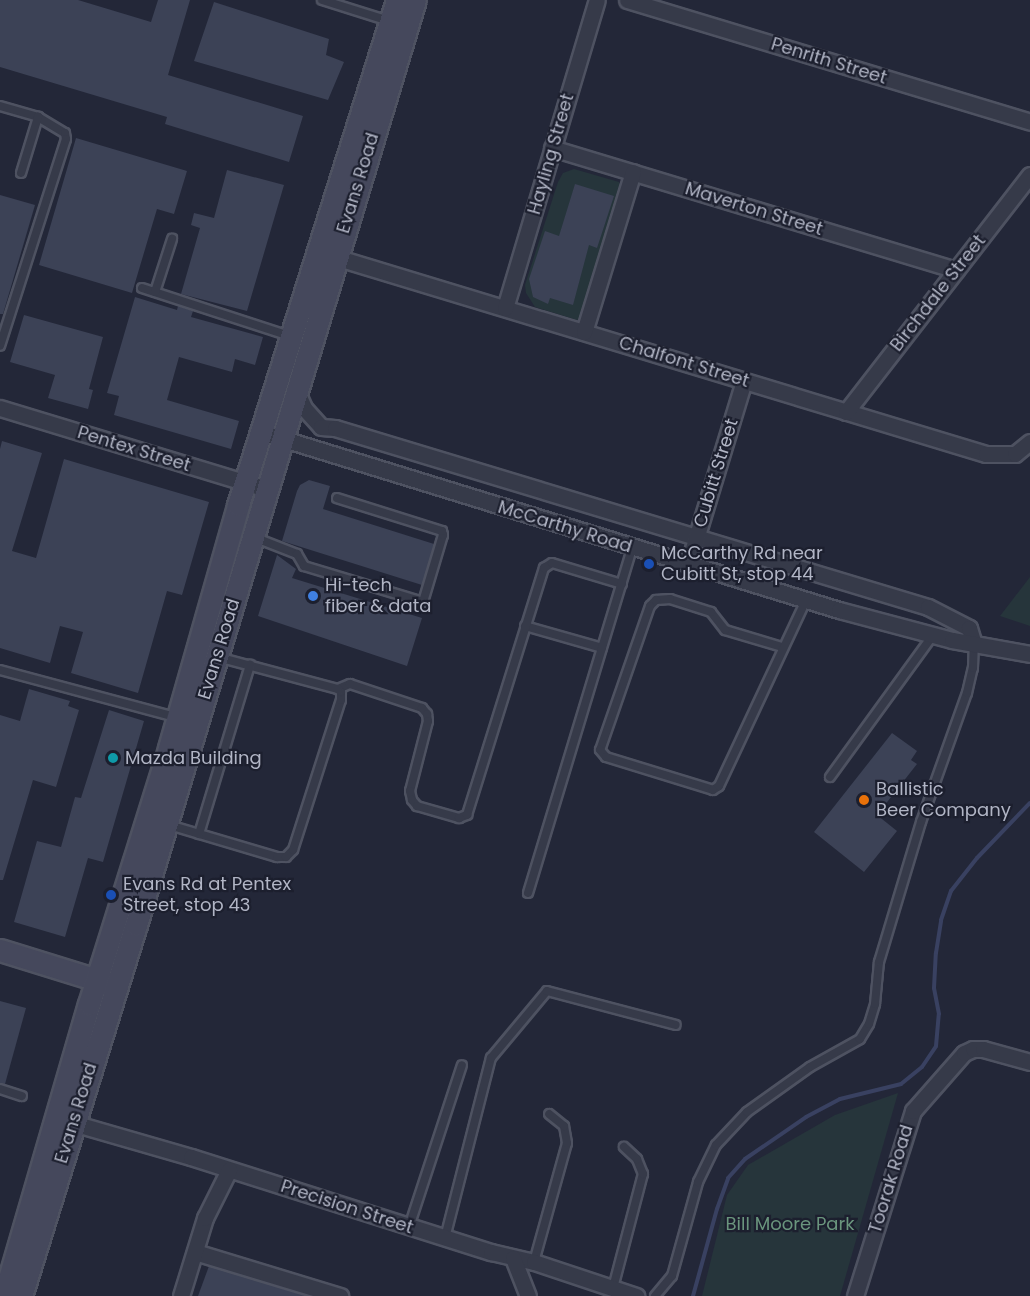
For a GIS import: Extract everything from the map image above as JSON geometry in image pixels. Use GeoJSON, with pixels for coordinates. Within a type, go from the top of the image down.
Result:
{"type":"FeatureCollection","features":[{"type":"Feature","properties":{"kind":"main road","name":"Evans Road"},"geometry":{"type":"LineString","coordinates":[[4,1296],[65,1120],[107,983],[177,717],[245,483],[397,0]]}},
{"type":"Feature","properties":{"kind":"main road","name":"Evans Road"},"geometry":{"type":"LineString","coordinates":[[107,983],[166,824],[297,392],[335,257],[415,0]]}},
{"type":"Feature","properties":{"kind":"main road"},"geometry":{"type":"LineString","coordinates":[[0,950],[107,983]]}},
{"type":"Feature","properties":{"kind":"main road","name":"Evans Road"},"geometry":{"type":"LineString","coordinates":[[21,1296],[65,1120]]}},
{"type":"Feature","properties":{"kind":"street","name":"Hayling Street"},"geometry":{"type":"LineString","coordinates":[[505,308],[597,0]]}},
{"type":"Feature","properties":{"kind":"street","name":"Penrith Street"},"geometry":{"type":"LineString","coordinates":[[627,0],[1030,122]]}},
{"type":"Feature","properties":{"kind":"street","name":"Maverton Street"},"geometry":{"type":"LineString","coordinates":[[552,148],[956,270]]}},
{"type":"Feature","properties":{"kind":"street"},"geometry":{"type":"LineString","coordinates":[[584,332],[633,172]]}},
{"type":"Feature","properties":{"kind":"street","name":"Birchdale Street"},"geometry":{"type":"LineString","coordinates":[[846,412],[1030,175]]}},
{"type":"Feature","properties":{"kind":"street","name":"Chalfont Street"},"geometry":{"type":"LineString","coordinates":[[335,257],[995,456],[1015,454],[1030,442]]}},
{"type":"Feature","properties":{"kind":"street","name":"Cubitt Street"},"geometry":{"type":"LineString","coordinates":[[688,565],[744,381]]}},
{"type":"Feature","properties":{"kind":"street","name":"McCarthy Road"},"geometry":{"type":"LineString","coordinates":[[297,392],[304,408],[321,427],[335,428],[928,607],[969,628],[974,644]]}},
{"type":"Feature","properties":{"kind":"street","name":"Pentex Street"},"geometry":{"type":"LineString","coordinates":[[0,408],[267,489]]}},
{"type":"Feature","properties":{"kind":"street","name":"McCarthy Road"},"geometry":{"type":"LineString","coordinates":[[261,432],[806,600],[933,635],[1030,654]]}},
{"type":"Feature","properties":{"kind":"street","name":"Toorak Road"},"geometry":{"type":"LineString","coordinates":[[855,1296],[913,1111],[964,1053],[973,1049],[983,1048],[1030,1062]]}},
{"type":"Feature","properties":{"kind":"street","name":"Precision Street"},"geometry":{"type":"LineString","coordinates":[[65,1120],[445,1238],[534,1262],[636,1296]]}},
{"type":"Feature","properties":{"kind":"street"},"geometry":{"type":"LineString","coordinates":[[181,1296],[205,1218],[229,1170]]}},
{"type":"Feature","properties":{"kind":"street"},"geometry":{"type":"LineString","coordinates":[[195,1252],[340,1296]]}},
{"type":"Feature","properties":{"kind":"street"},"geometry":{"type":"LineString","coordinates":[[513,1258],[528,1296]]}},
{"type":"Feature","properties":{"kind":"lane"},"geometry":{"type":"LineString","coordinates":[[322,0],[391,21]]}},
{"type":"Feature","properties":{"kind":"lane"},"geometry":{"type":"LineString","coordinates":[[0,106],[38,117],[65,133],[66,139],[0,346]]}},
{"type":"Feature","properties":{"kind":"lane"},"geometry":{"type":"LineString","coordinates":[[21,173],[38,117]]}},
{"type":"Feature","properties":{"kind":"lane"},"geometry":{"type":"LineString","coordinates":[[155,292],[172,239]]}},
{"type":"Feature","properties":{"kind":"lane"},"geometry":{"type":"LineString","coordinates":[[141,288],[291,336]]}},
{"type":"Feature","properties":{"kind":"lane"},"geometry":{"type":"LineString","coordinates":[[253,537],[297,554],[304,566],[423,602],[443,535],[442,531],[337,498]]}},
{"type":"Feature","properties":{"kind":"lane"},"geometry":{"type":"LineString","coordinates":[[528,893],[632,548]]}},
{"type":"Feature","properties":{"kind":"lane"},"geometry":{"type":"LineString","coordinates":[[217,657],[338,688],[350,684],[422,708],[427,714],[428,722],[410,790],[412,800],[417,806],[459,818],[467,815],[525,626],[547,565],[552,563],[622,584]]}},
{"type":"Feature","properties":{"kind":"lane"},"geometry":{"type":"LineString","coordinates":[[782,647],[725,630],[711,612],[670,599],[657,600],[650,606],[600,750],[606,757],[713,790],[718,786],[806,600]]}},
{"type":"Feature","properties":{"kind":"lane"},"geometry":{"type":"LineString","coordinates":[[525,626],[602,648]]}},
{"type":"Feature","properties":{"kind":"lane"},"geometry":{"type":"LineString","coordinates":[[830,777],[933,635]]}},
{"type":"Feature","properties":{"kind":"lane"},"geometry":{"type":"LineString","coordinates":[[656,1296],[672,1276],[698,1182],[716,1146],[747,1112],[810,1067],[860,1039],[869,1024],[875,1004],[879,962],[938,772],[967,693],[973,668],[974,644]]}},
{"type":"Feature","properties":{"kind":"lane"},"geometry":{"type":"LineString","coordinates":[[199,834],[250,665]]}},
{"type":"Feature","properties":{"kind":"lane"},"geometry":{"type":"LineString","coordinates":[[0,670],[177,717]]}},
{"type":"Feature","properties":{"kind":"lane"},"geometry":{"type":"LineString","coordinates":[[166,824],[277,857],[286,856],[293,850],[341,700],[338,688]]}},
{"type":"Feature","properties":{"kind":"lane"},"geometry":{"type":"LineString","coordinates":[[445,1238],[491,1058],[547,991],[676,1025]]}},
{"type":"Feature","properties":{"kind":"lane"},"geometry":{"type":"LineString","coordinates":[[409,1227],[462,1065]]}},
{"type":"Feature","properties":{"kind":"lane"},"geometry":{"type":"LineString","coordinates":[[0,1089],[22,1096]]}},
{"type":"Feature","properties":{"kind":"lane"},"geometry":{"type":"LineString","coordinates":[[534,1262],[567,1143],[564,1126],[549,1114]]}},
{"type":"Feature","properties":{"kind":"lane"},"geometry":{"type":"LineString","coordinates":[[613,1288],[643,1174],[637,1159],[624,1147]]}},
{"type":"Feature","properties":{"kind":"green space"},"geometry":{"type":"Polygon","coordinates":[[[574,169],[619,182],[622,188],[582,318],[577,320],[535,307],[526,293],[525,285],[558,182],[563,173],[574,169]]]}},
{"type":"Feature","properties":{"kind":"green space"},"geometry":{"type":"Polygon","coordinates":[[[1030,577],[1030,626],[1000,616],[1030,577]]]}},
{"type":"Feature","properties":{"kind":"green space","name":"Bill Moore Park"},"geometry":{"type":"Polygon","coordinates":[[[898,1093],[840,1296],[702,1296],[727,1195],[748,1165],[835,1115],[898,1093]]]}},
{"type":"Feature","properties":{"kind":"building"},"geometry":{"type":"Polygon","coordinates":[[[0,0],[78,0],[151,22],[158,0],[190,0],[168,75],[303,116],[289,162],[165,124],[167,117],[0,67],[0,0]]]}},
{"type":"Feature","properties":{"kind":"building"},"geometry":{"type":"Polygon","coordinates":[[[214,2],[329,39],[326,55],[344,62],[328,100],[194,61],[214,2]]]}},
{"type":"Feature","properties":{"kind":"building"},"geometry":{"type":"Polygon","coordinates":[[[76,138],[187,171],[174,214],[157,209],[132,293],[39,265],[76,138]]]}},
{"type":"Feature","properties":{"kind":"building"},"geometry":{"type":"Polygon","coordinates":[[[227,170],[284,185],[247,311],[181,294],[200,228],[191,225],[194,213],[214,218],[227,170]]]}},
{"type":"Feature","properties":{"kind":"building"},"geometry":{"type":"Polygon","coordinates":[[[575,184],[614,196],[597,248],[589,245],[573,305],[550,298],[548,304],[533,297],[529,279],[545,231],[559,236],[575,184]]]}},
{"type":"Feature","properties":{"kind":"building"},"geometry":{"type":"Polygon","coordinates":[[[0,195],[35,205],[3,314],[0,314],[0,195]]]}},
{"type":"Feature","properties":{"kind":"building"},"geometry":{"type":"Polygon","coordinates":[[[135,297],[177,310],[178,306],[193,311],[191,317],[263,337],[255,365],[235,359],[232,372],[179,357],[167,400],[239,421],[231,449],[114,415],[119,396],[107,393],[135,297]]]}},
{"type":"Feature","properties":{"kind":"building"},"geometry":{"type":"Polygon","coordinates":[[[24,315],[103,337],[89,389],[93,390],[88,409],[48,398],[55,375],[10,362],[24,315]]]}},
{"type":"Feature","properties":{"kind":"building"},"geometry":{"type":"Polygon","coordinates":[[[2,441],[42,453],[12,551],[36,558],[64,459],[209,502],[182,595],[167,591],[138,693],[71,673],[83,632],[60,626],[50,663],[0,648],[0,449],[2,441]]]}},
{"type":"Feature","properties":{"kind":"building"},"geometry":{"type":"Polygon","coordinates":[[[309,480],[330,486],[323,509],[434,544],[422,585],[282,541],[297,491],[300,485],[309,480]]]}},
{"type":"Feature","properties":{"kind":"building"},"geometry":{"type":"Polygon","coordinates":[[[277,555],[296,569],[292,578],[422,618],[407,666],[258,616],[277,555]]]}},
{"type":"Feature","properties":{"kind":"building"},"geometry":{"type":"Polygon","coordinates":[[[29,689],[70,701],[68,706],[79,710],[56,787],[33,780],[3,880],[0,880],[0,715],[20,721],[29,689]]]}},
{"type":"Feature","properties":{"kind":"building"},"geometry":{"type":"Polygon","coordinates":[[[109,710],[144,721],[103,862],[88,858],[65,937],[14,922],[37,841],[61,847],[75,797],[81,798],[109,710]]]}},
{"type":"Feature","properties":{"kind":"building","name":"Ballistic Beer Company"},"geometry":{"type":"Polygon","coordinates":[[[892,733],[917,751],[911,760],[917,764],[877,815],[897,831],[864,872],[814,832],[892,733]]]}},
{"type":"Feature","properties":{"kind":"building"},"geometry":{"type":"Polygon","coordinates":[[[0,1001],[26,1008],[5,1084],[0,1083],[0,1001]]]}},
{"type":"Feature","properties":{"kind":"building"},"geometry":{"type":"Polygon","coordinates":[[[209,1266],[306,1296],[198,1296],[209,1266]]]}},
{"type":"Feature","properties":{"kind":"waterway"},"geometry":{"type":"LineString","coordinates":[[693,1296],[728,1178],[745,1159],[806,1117],[840,1099],[901,1084],[922,1067],[936,1046],[939,1014],[934,988],[936,953],[941,920],[951,891],[977,858],[1030,803]]}},
{"type":"Feature","properties":{"kind":"place","name":"McCarthy Rd near Cubitt St, stop 44"},"geometry":{"type":"Point","coordinates":[649,564]}},
{"type":"Feature","properties":{"kind":"place","name":"Hi-tech fiber & data"},"geometry":{"type":"Point","coordinates":[313,596]}},
{"type":"Feature","properties":{"kind":"place","name":"Mazda Building"},"geometry":{"type":"Point","coordinates":[113,758]}},
{"type":"Feature","properties":{"kind":"place","name":"Ballistic Beer Company"},"geometry":{"type":"Point","coordinates":[864,800]}},
{"type":"Feature","properties":{"kind":"place","name":"Evans Rd at Pentex Street, stop 43"},"geometry":{"type":"Point","coordinates":[111,895]}}]}
